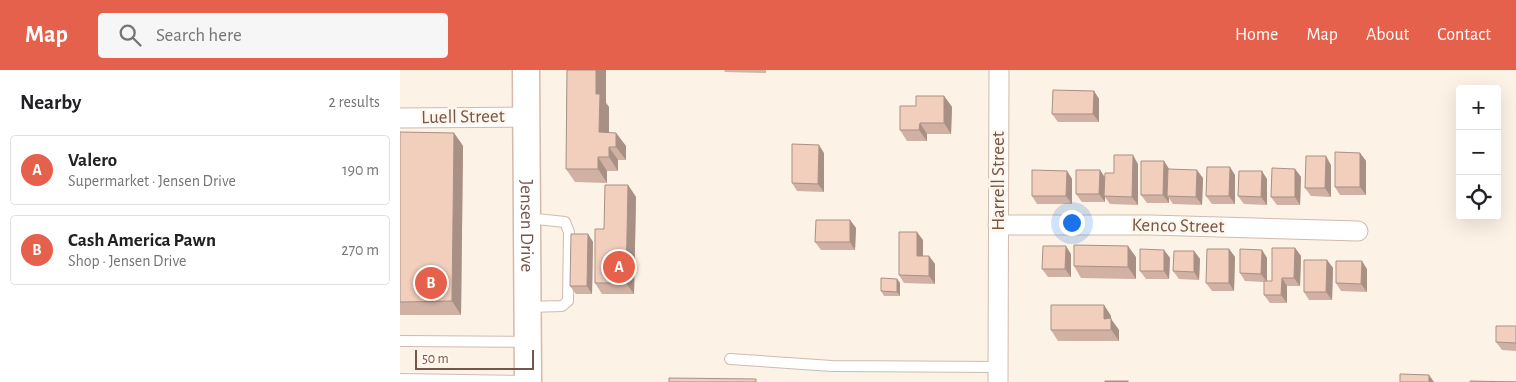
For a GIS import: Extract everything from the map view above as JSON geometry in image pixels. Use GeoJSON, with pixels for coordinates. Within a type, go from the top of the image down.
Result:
{"type":"FeatureCollection","features":[{"type":"Feature","properties":{"kind":"main road","name":"Jensen Drive"},"geometry":{"type":"LineString","coordinates":[[526,70],[528,381]]}},
{"type":"Feature","properties":{"kind":"street","name":"Harrell Street"},"geometry":{"type":"LineString","coordinates":[[998,70],[998,375]]}},
{"type":"Feature","properties":{"kind":"street","name":"Luell Street"},"geometry":{"type":"LineString","coordinates":[[400,118],[526,117]]}},
{"type":"Feature","properties":{"kind":"street","name":"Kenco Street"},"geometry":{"type":"LineString","coordinates":[[998,225],[1150,225],[1358,231]]}},
{"type":"Feature","properties":{"kind":"lane"},"geometry":{"type":"LineString","coordinates":[[527,218],[565,222],[569,232],[568,301],[562,306],[527,307]]}},
{"type":"Feature","properties":{"kind":"lane"},"geometry":{"type":"LineString","coordinates":[[400,340],[528,342]]}},
{"type":"Feature","properties":{"kind":"lane"},"geometry":{"type":"LineString","coordinates":[[730,359],[998,375]]}},
{"type":"Feature","properties":{"kind":"lane"},"geometry":{"type":"LineString","coordinates":[[400,379],[528,381]]}},
{"type":"Feature","properties":{"kind":"building"},"geometry":{"type":"Polygon","coordinates":[[[567,70],[596,70],[596,94],[600,94],[599,132],[616,133],[616,147],[609,147],[609,157],[598,157],[598,169],[566,169],[567,70]]]}},
{"type":"Feature","properties":{"kind":"building"},"geometry":{"type":"Polygon","coordinates":[[[1053,90],[1094,91],[1093,114],[1052,114],[1053,90]]]}},
{"type":"Feature","properties":{"kind":"building"},"geometry":{"type":"Polygon","coordinates":[[[916,96],[944,96],[944,123],[920,123],[919,130],[900,130],[900,106],[916,106],[916,96]]]}},
{"type":"Feature","properties":{"kind":"building"},"geometry":{"type":"Polygon","coordinates":[[[400,132],[454,133],[452,301],[400,302],[400,132]]]}},
{"type":"Feature","properties":{"kind":"building"},"geometry":{"type":"Polygon","coordinates":[[[792,144],[819,145],[818,184],[792,183],[792,144]]]}},
{"type":"Feature","properties":{"kind":"building"},"geometry":{"type":"Polygon","coordinates":[[[1335,152],[1360,153],[1360,187],[1335,187],[1335,152]]]}},
{"type":"Feature","properties":{"kind":"building"},"geometry":{"type":"Polygon","coordinates":[[[1114,155],[1133,155],[1132,197],[1104,196],[1105,173],[1114,173],[1114,155]]]}},
{"type":"Feature","properties":{"kind":"building"},"geometry":{"type":"Polygon","coordinates":[[[1306,156],[1326,156],[1325,188],[1305,188],[1306,156]]]}},
{"type":"Feature","properties":{"kind":"building"},"geometry":{"type":"Polygon","coordinates":[[[1141,161],[1164,161],[1163,195],[1141,195],[1141,161]]]}},
{"type":"Feature","properties":{"kind":"building"},"geometry":{"type":"Polygon","coordinates":[[[1207,167],[1230,167],[1229,196],[1206,196],[1207,167]]]}},
{"type":"Feature","properties":{"kind":"building"},"geometry":{"type":"Polygon","coordinates":[[[1272,168],[1295,169],[1295,197],[1271,197],[1272,168]]]}},
{"type":"Feature","properties":{"kind":"building"},"geometry":{"type":"Polygon","coordinates":[[[1168,169],[1197,170],[1196,197],[1167,196],[1168,169]]]}},
{"type":"Feature","properties":{"kind":"building"},"geometry":{"type":"Polygon","coordinates":[[[1032,170],[1067,171],[1066,196],[1032,196],[1032,170]]]}},
{"type":"Feature","properties":{"kind":"building"},"geometry":{"type":"Polygon","coordinates":[[[1076,170],[1100,170],[1099,194],[1076,194],[1076,170]]]}},
{"type":"Feature","properties":{"kind":"building"},"geometry":{"type":"Polygon","coordinates":[[[1239,171],[1262,171],[1261,197],[1238,196],[1239,171]]]}},
{"type":"Feature","properties":{"kind":"building"},"geometry":{"type":"Polygon","coordinates":[[[605,185],[628,185],[626,283],[595,283],[595,229],[604,229],[605,185]]]}},
{"type":"Feature","properties":{"kind":"building"},"geometry":{"type":"Polygon","coordinates":[[[816,220],[850,220],[850,242],[815,242],[816,220]]]}},
{"type":"Feature","properties":{"kind":"building"},"geometry":{"type":"Polygon","coordinates":[[[899,232],[917,232],[917,256],[929,256],[929,276],[899,275],[899,232]]]}},
{"type":"Feature","properties":{"kind":"building"},"geometry":{"type":"Polygon","coordinates":[[[571,234],[588,234],[587,286],[570,286],[571,234]]]}},
{"type":"Feature","properties":{"kind":"building"},"geometry":{"type":"Polygon","coordinates":[[[1074,245],[1128,246],[1128,267],[1074,266],[1074,245]]]}},
{"type":"Feature","properties":{"kind":"building"},"geometry":{"type":"Polygon","coordinates":[[[1043,246],[1066,246],[1065,269],[1042,269],[1043,246]]]}},
{"type":"Feature","properties":{"kind":"building"},"geometry":{"type":"Polygon","coordinates":[[[1272,248],[1295,248],[1294,278],[1282,278],[1281,295],[1264,295],[1264,281],[1272,281],[1272,248]]]}},
{"type":"Feature","properties":{"kind":"building"},"geometry":{"type":"Polygon","coordinates":[[[1140,249],[1164,250],[1164,271],[1140,271],[1140,249]]]}},
{"type":"Feature","properties":{"kind":"building"},"geometry":{"type":"Polygon","coordinates":[[[1207,249],[1229,249],[1229,283],[1206,283],[1207,249]]]}},
{"type":"Feature","properties":{"kind":"building"},"geometry":{"type":"Polygon","coordinates":[[[1240,249],[1262,250],[1261,274],[1240,273],[1240,249]]]}},
{"type":"Feature","properties":{"kind":"building"},"geometry":{"type":"Polygon","coordinates":[[[1174,251],[1194,251],[1194,272],[1173,271],[1174,251]]]}},
{"type":"Feature","properties":{"kind":"building"},"geometry":{"type":"Polygon","coordinates":[[[1304,260],[1327,260],[1326,292],[1304,292],[1304,260]]]}},
{"type":"Feature","properties":{"kind":"building"},"geometry":{"type":"Polygon","coordinates":[[[1336,261],[1362,261],[1361,284],[1336,283],[1336,261]]]}},
{"type":"Feature","properties":{"kind":"building"},"geometry":{"type":"Polygon","coordinates":[[[881,278],[897,279],[897,292],[881,291],[881,278]]]}},
{"type":"Feature","properties":{"kind":"building"},"geometry":{"type":"Polygon","coordinates":[[[1051,305],[1104,305],[1104,319],[1111,318],[1111,330],[1051,330],[1051,305]]]}},
{"type":"Feature","properties":{"kind":"building"},"geometry":{"type":"Polygon","coordinates":[[[1496,326],[1516,326],[1516,343],[1496,342],[1496,326]]]}},
{"type":"Feature","properties":{"kind":"building"},"geometry":{"type":"Polygon","coordinates":[[[1400,374],[1429,375],[1429,382],[1400,382],[1400,374]]]}},
{"type":"Feature","properties":{"kind":"building"},"geometry":{"type":"Polygon","coordinates":[[[669,378],[756,379],[756,382],[669,382],[669,378]]]}},
{"type":"Feature","properties":{"kind":"building"},"geometry":{"type":"Polygon","coordinates":[[[1128,381],[1128,382],[1105,382],[1128,381]]]}},
{"type":"Feature","properties":{"kind":"building"},"geometry":{"type":"Polygon","coordinates":[[[1470,381],[1516,382],[1470,382],[1470,381]]]}},
{"type":"Feature","properties":{"kind":"place","name":"Valero"},"geometry":{"type":"Point","coordinates":[619,267]}},
{"type":"Feature","properties":{"kind":"place","name":"Cash America Pawn"},"geometry":{"type":"Point","coordinates":[431,283]}}]}
